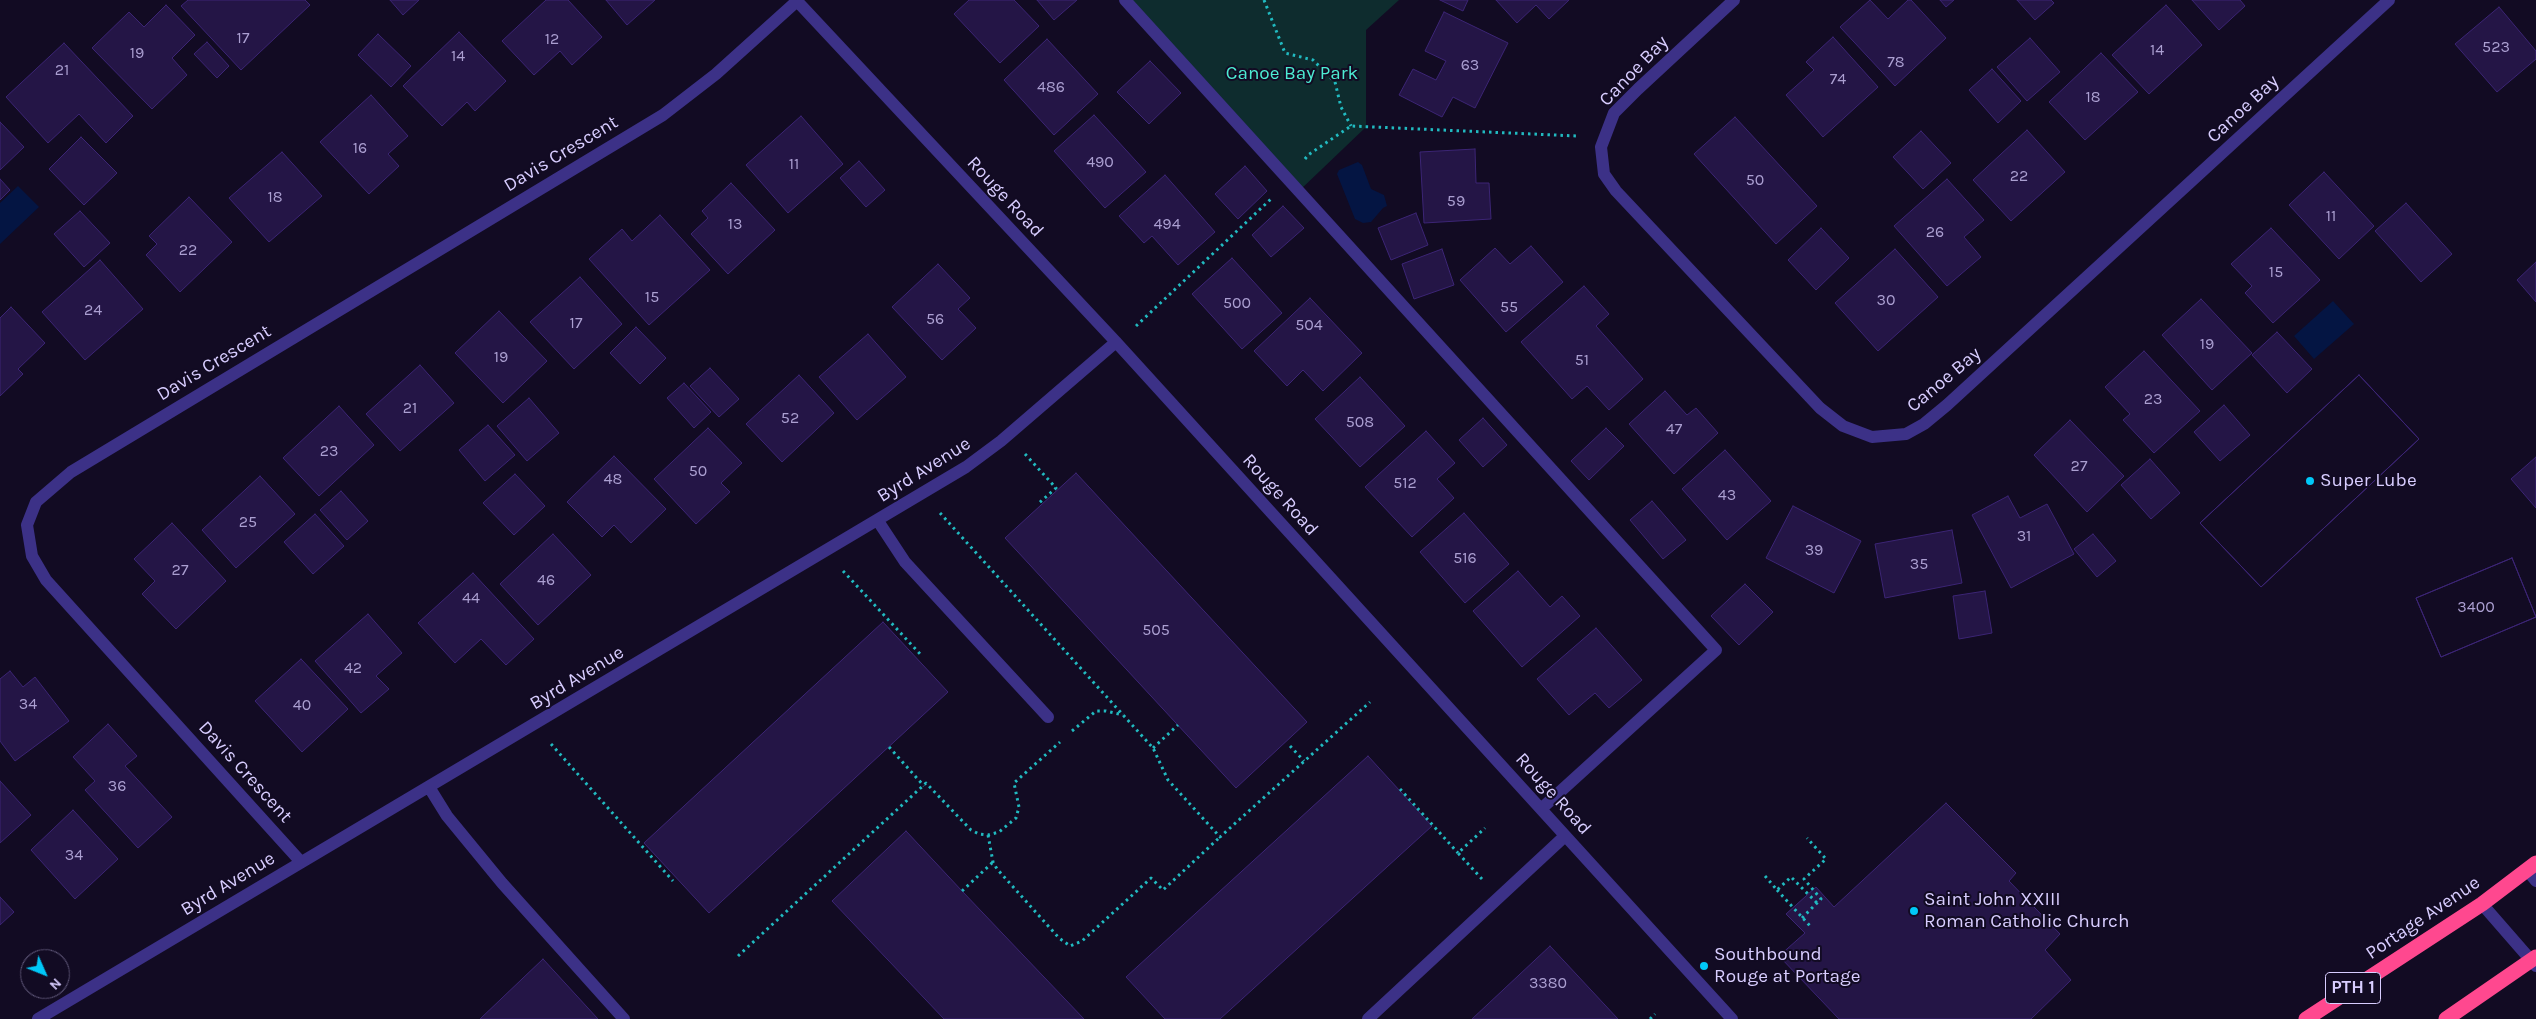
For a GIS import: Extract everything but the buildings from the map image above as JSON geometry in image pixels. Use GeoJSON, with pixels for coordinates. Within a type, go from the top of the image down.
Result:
{"type":"FeatureCollection","features":[{"type":"Feature","properties":{"kind":"highway","name":"Portage Avenue"},"geometry":{"type":"LineString","coordinates":[[2306,1019],[2533,871]]}},
{"type":"Feature","properties":{"kind":"highway"},"geometry":{"type":"LineString","coordinates":[[2446,1019],[2534,961]]}},
{"type":"Feature","properties":{"kind":"street","name":"Rouge Road"},"geometry":{"type":"LineString","coordinates":[[796,0],[1116,342],[1732,1019]]}},
{"type":"Feature","properties":{"kind":"street","name":"Davis Crescent"},"geometry":{"type":"LineString","coordinates":[[301,862],[46,580],[32,556],[27,524],[36,502],[71,472],[663,115],[716,74],[796,0]]}},
{"type":"Feature","properties":{"kind":"street"},"geometry":{"type":"LineString","coordinates":[[1125,0],[1716,650],[1540,809]]}},
{"type":"Feature","properties":{"kind":"street","name":"Canoe Bay"},"geometry":{"type":"LineString","coordinates":[[1734,0],[1614,114],[1603,137],[1601,147],[1603,169],[1616,191],[1820,408],[1842,426],[1872,437],[1906,434],[1924,424],[1947,405],[2389,0]]}},
{"type":"Feature","properties":{"kind":"street","name":"Byrd Avenue"},"geometry":{"type":"LineString","coordinates":[[38,1019],[966,467],[1008,436],[1116,342]]}},
{"type":"Feature","properties":{"kind":"street"},"geometry":{"type":"LineString","coordinates":[[878,521],[905,562],[1048,717]]}},
{"type":"Feature","properties":{"kind":"street"},"geometry":{"type":"LineString","coordinates":[[429,788],[447,816],[502,883],[624,1019]]}},
{"type":"Feature","properties":{"kind":"street"},"geometry":{"type":"LineString","coordinates":[[1368,1019],[1565,836]]}},
{"type":"Feature","properties":{"kind":"street"},"geometry":{"type":"LineString","coordinates":[[2482,904],[2534,961]]}},
{"type":"Feature","properties":{"kind":"path"},"geometry":{"type":"LineString","coordinates":[[1264,0],[1285,53],[1313,60],[1335,82],[1341,107],[1351,126]]}},
{"type":"Feature","properties":{"kind":"path"},"geometry":{"type":"LineString","coordinates":[[1116,342],[1147,316],[1290,181],[1308,155],[1351,126],[1603,137]]}},
{"type":"Feature","properties":{"kind":"path"},"geometry":{"type":"LineString","coordinates":[[1008,436],[1056,488],[1039,503]]}},
{"type":"Feature","properties":{"kind":"path"},"geometry":{"type":"LineString","coordinates":[[923,494],[1153,748],[1168,780],[1220,837]]}},
{"type":"Feature","properties":{"kind":"path"},"geometry":{"type":"LineString","coordinates":[[825,552],[922,656]]}},
{"type":"Feature","properties":{"kind":"path"},"geometry":{"type":"LineString","coordinates":[[988,835],[993,862],[1059,938],[1070,946],[1076,946],[1151,878],[1163,890],[1370,702]]}},
{"type":"Feature","properties":{"kind":"path"},"geometry":{"type":"LineString","coordinates":[[1068,734],[1096,711],[1123,715]]}},
{"type":"Feature","properties":{"kind":"path"},"geometry":{"type":"LineString","coordinates":[[534,725],[673,881]]}},
{"type":"Feature","properties":{"kind":"path"},"geometry":{"type":"LineString","coordinates":[[1153,748],[1178,725]]}},
{"type":"Feature","properties":{"kind":"path"},"geometry":{"type":"LineString","coordinates":[[738,956],[926,783],[971,830],[979,834],[988,835],[999,832],[1016,818],[1020,807],[1014,783],[1062,740]]}},
{"type":"Feature","properties":{"kind":"path"},"geometry":{"type":"LineString","coordinates":[[1290,746],[1304,761]]}},
{"type":"Feature","properties":{"kind":"path"},"geometry":{"type":"LineString","coordinates":[[889,747],[924,786]]}},
{"type":"Feature","properties":{"kind":"path"},"geometry":{"type":"LineString","coordinates":[[1400,789],[1499,897]]}},
{"type":"Feature","properties":{"kind":"path"},"geometry":{"type":"LineString","coordinates":[[1458,853],[1485,828]]}},
{"type":"Feature","properties":{"kind":"path"},"geometry":{"type":"LineString","coordinates":[[1802,918],[1821,900],[1804,879],[1826,859],[1807,838]]}},
{"type":"Feature","properties":{"kind":"path"},"geometry":{"type":"LineString","coordinates":[[962,891],[993,862]]}},
{"type":"Feature","properties":{"kind":"path"},"geometry":{"type":"LineString","coordinates":[[1765,876],[1811,927]]}},
{"type":"Feature","properties":{"kind":"path"},"geometry":{"type":"LineString","coordinates":[[1777,890],[1792,877],[1817,903]]}},
{"type":"Feature","properties":{"kind":"path"},"geometry":{"type":"LineString","coordinates":[[1650,1019],[1655,1014]]}},
{"type":"Feature","properties":{"kind":"green space","name":"Canoe Bay Park"},"geometry":{"type":"Polygon","coordinates":[[[1125,0],[1399,0],[1366,30],[1366,127],[1299,191],[1125,0]]]}},
{"type":"Feature","properties":{"kind":"water"},"geometry":{"type":"Polygon","coordinates":[[[1358,162],[1362,165],[1371,189],[1384,195],[1387,206],[1371,222],[1363,223],[1355,219],[1337,174],[1339,170],[1358,162]]]}},
{"type":"Feature","properties":{"kind":"water"},"geometry":{"type":"Polygon","coordinates":[[[18,186],[39,207],[0,244],[0,203],[18,186]]]}},
{"type":"Feature","properties":{"kind":"water"},"geometry":{"type":"Polygon","coordinates":[[[2333,301],[2354,324],[2314,359],[2294,336],[2333,301]]]}},
{"type":"Feature","properties":{"kind":"place","name":"Super Lube"},"geometry":{"type":"Point","coordinates":[2310,481]}},
{"type":"Feature","properties":{"kind":"place","name":"Saint John XXIII Roman Catholic Church"},"geometry":{"type":"Point","coordinates":[1914,911]}},
{"type":"Feature","properties":{"kind":"place","name":"Southbound Rouge at Portage"},"geometry":{"type":"Point","coordinates":[1704,966]}}]}
